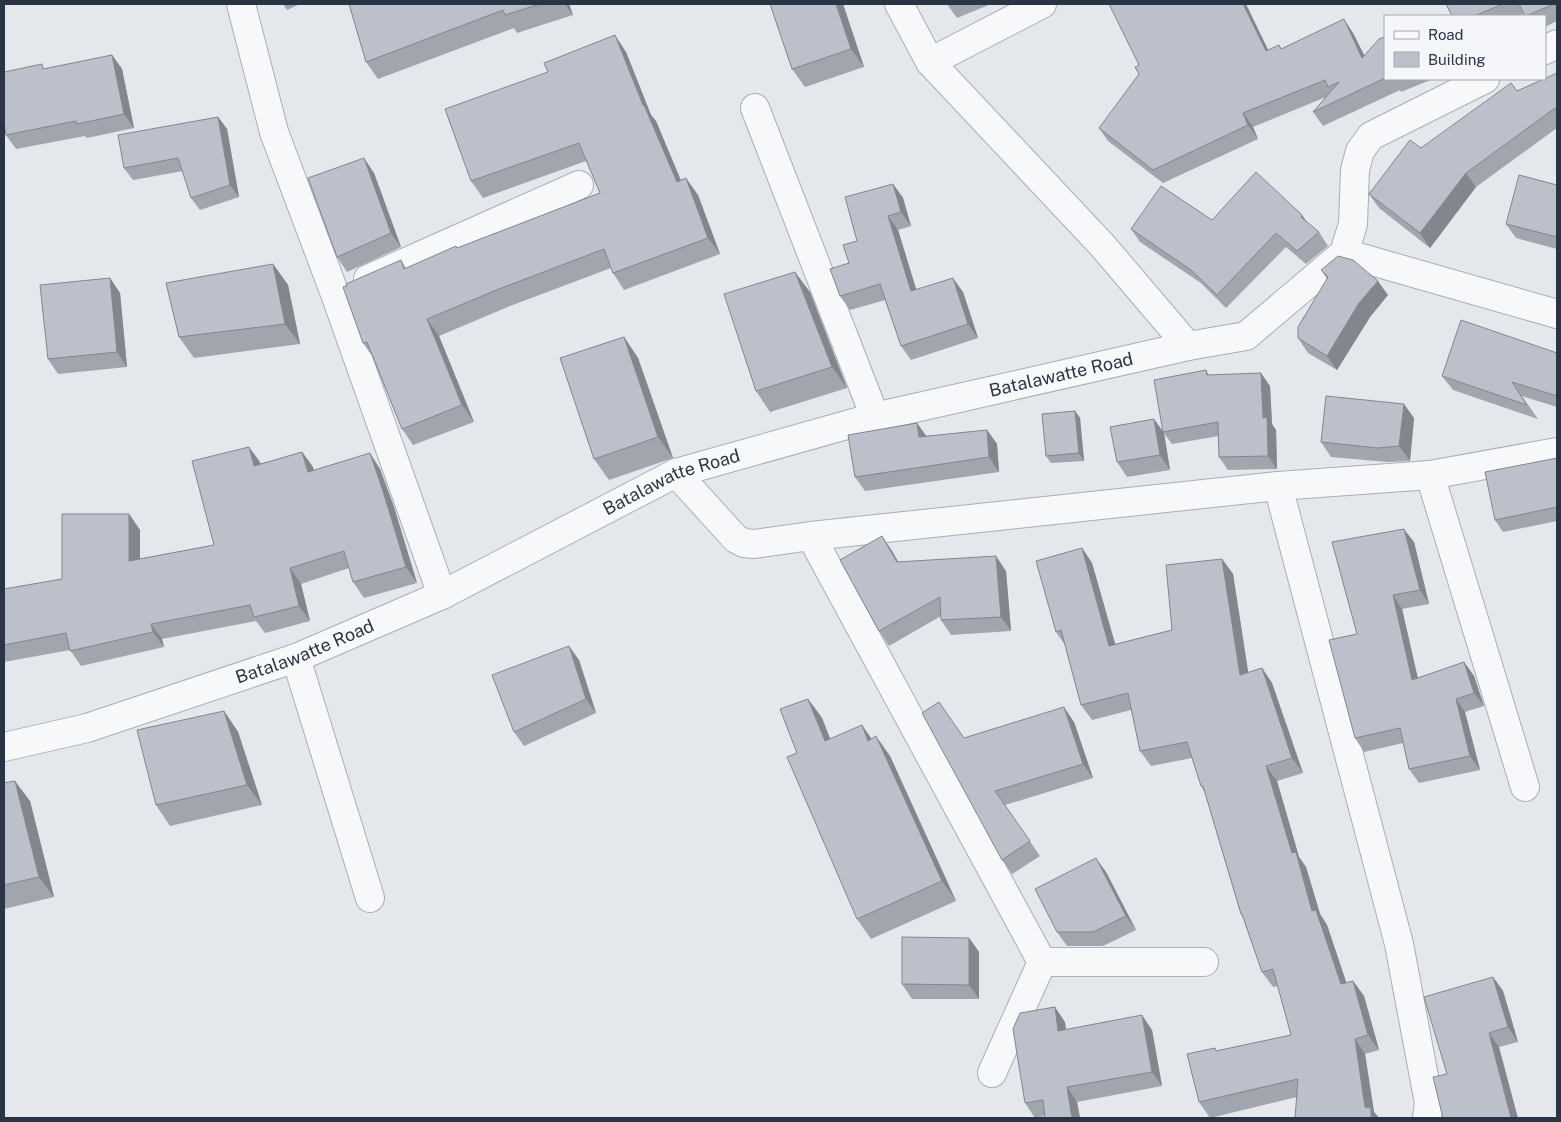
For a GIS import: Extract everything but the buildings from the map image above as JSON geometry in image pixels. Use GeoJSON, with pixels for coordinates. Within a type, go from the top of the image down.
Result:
{"type":"FeatureCollection","features":[{"type":"Feature","properties":{"kind":"street"},"geometry":{"type":"LineString","coordinates":[[241,4],[274,132],[335,294],[442,595]]}},
{"type":"Feature","properties":{"kind":"street"},"geometry":{"type":"LineString","coordinates":[[899,4],[930,62],[1102,245],[1188,346]]}},
{"type":"Feature","properties":{"kind":"street"},"geometry":{"type":"LineString","coordinates":[[930,62],[1042,4]]}},
{"type":"Feature","properties":{"kind":"street"},"geometry":{"type":"LineString","coordinates":[[1483,80],[1371,136],[1360,151],[1355,170],[1353,224],[1344,252],[1557,314]]}},
{"type":"Feature","properties":{"kind":"street"},"geometry":{"type":"LineString","coordinates":[[755,108],[876,417]]}},
{"type":"Feature","properties":{"kind":"street"},"geometry":{"type":"LineString","coordinates":[[335,294],[579,186]]}},
{"type":"Feature","properties":{"kind":"street","name":"Batalawatte Road"},"geometry":{"type":"LineString","coordinates":[[4,747],[87,728],[296,658],[442,595],[676,473],[876,417],[1188,346],[1246,336],[1344,252]]}},
{"type":"Feature","properties":{"kind":"street"},"geometry":{"type":"LineString","coordinates":[[676,473],[736,539],[744,543],[754,544],[811,536],[1278,486],[1430,475],[1557,452]]}},
{"type":"Feature","properties":{"kind":"street"},"geometry":{"type":"LineString","coordinates":[[1430,475],[1524,787]]}},
{"type":"Feature","properties":{"kind":"street"},"geometry":{"type":"LineString","coordinates":[[1278,486],[1399,944],[1429,1103],[1427,1118]]}},
{"type":"Feature","properties":{"kind":"street"},"geometry":{"type":"LineString","coordinates":[[811,536],[1042,962]]}},
{"type":"Feature","properties":{"kind":"street"},"geometry":{"type":"LineString","coordinates":[[296,658],[370,898]]}},
{"type":"Feature","properties":{"kind":"street"},"geometry":{"type":"LineString","coordinates":[[1042,962],[1204,962]]}},
{"type":"Feature","properties":{"kind":"street"},"geometry":{"type":"LineString","coordinates":[[992,1073],[1042,962]]}}]}
